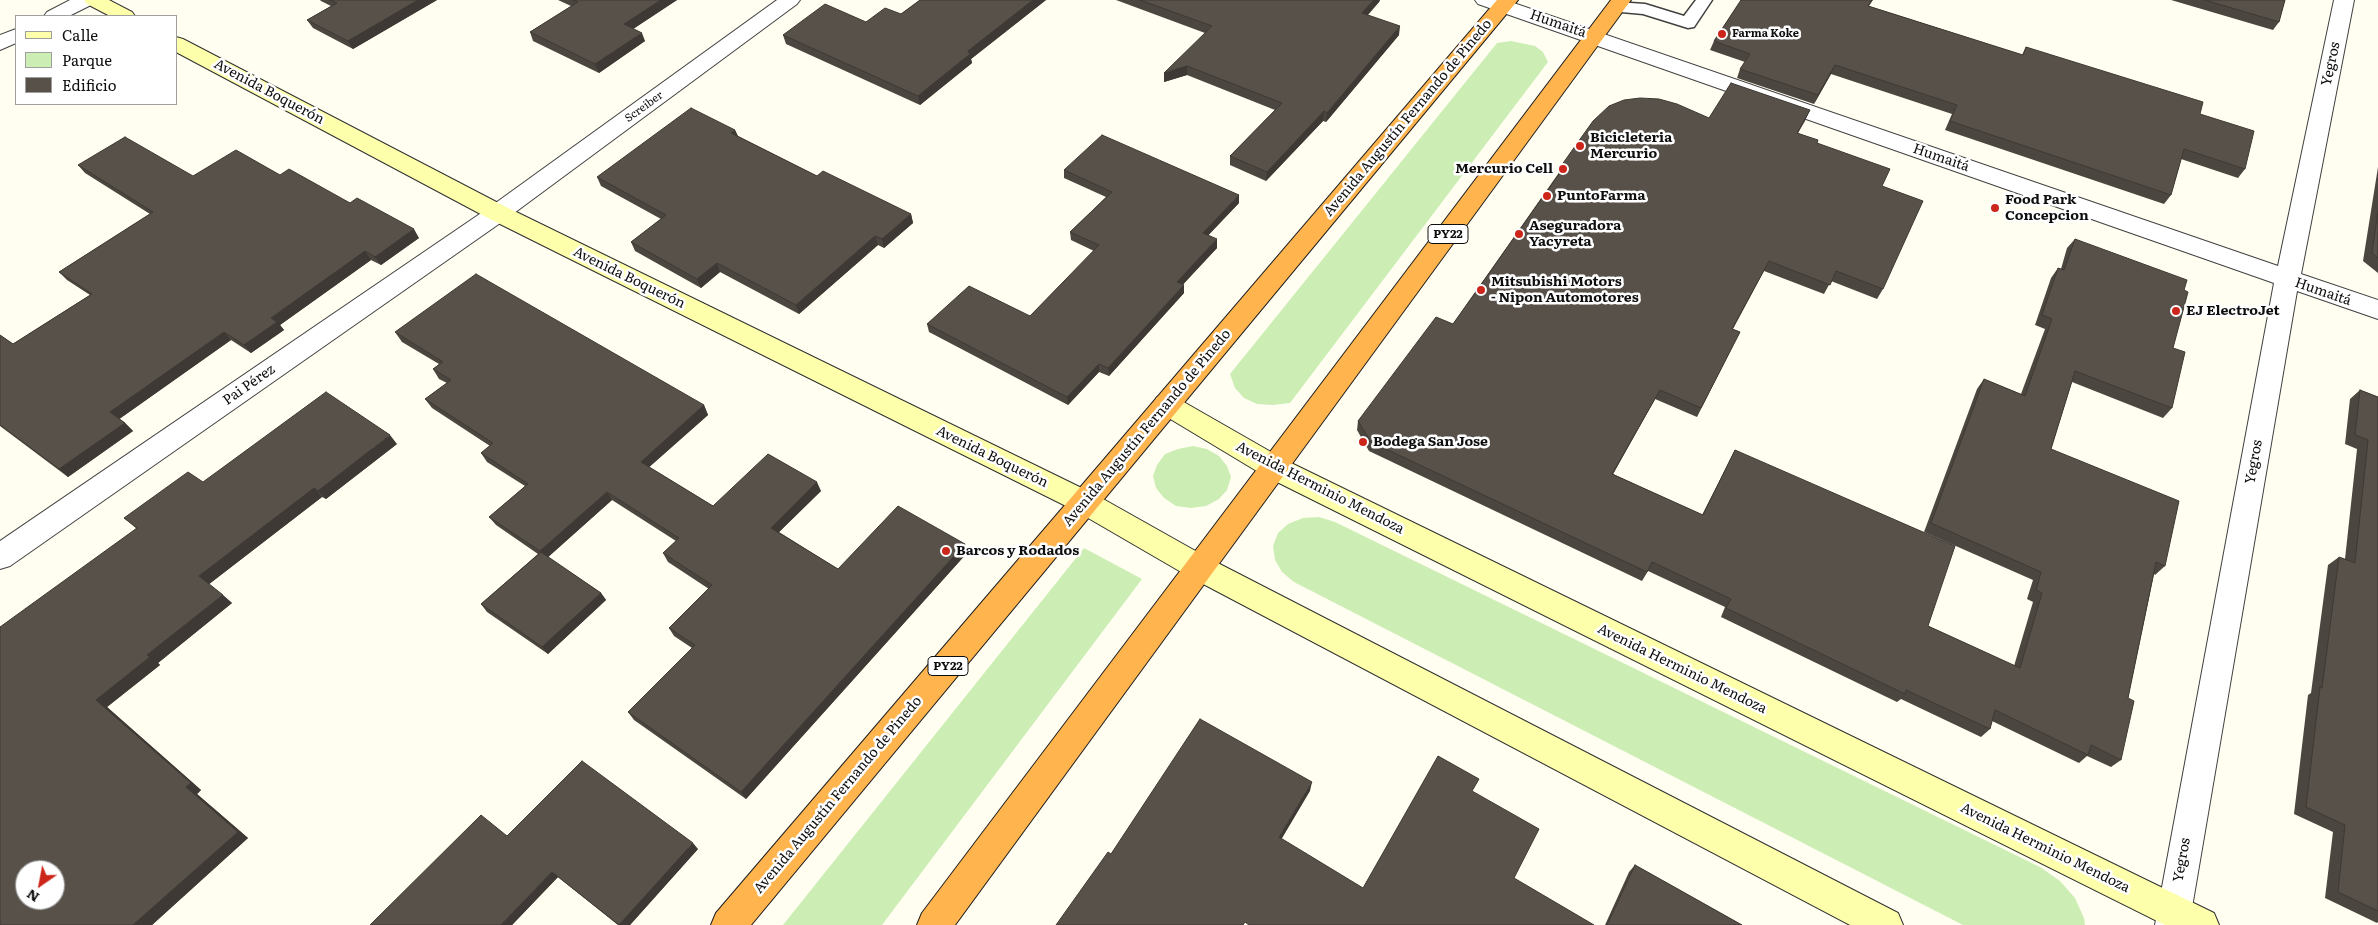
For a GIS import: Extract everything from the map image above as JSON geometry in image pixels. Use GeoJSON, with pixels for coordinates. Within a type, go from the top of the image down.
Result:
{"type":"FeatureCollection","features":[{"type":"Feature","properties":{"kind":"highway","name":"Avenida Augustín Fernando de Pinedo"},"geometry":{"type":"LineString","coordinates":[[728,925],[1086,503],[1499,2]]}},
{"type":"Feature","properties":{"kind":"highway","name":"PY22"},"geometry":{"type":"LineString","coordinates":[[934,925],[1198,567],[1275,468],[1619,4]]}},
{"type":"Feature","properties":{"kind":"street"},"geometry":{"type":"LineString","coordinates":[[56,15],[86,0]]}},
{"type":"Feature","properties":{"kind":"street"},"geometry":{"type":"LineString","coordinates":[[94,0],[123,15]]}},
{"type":"Feature","properties":{"kind":"street","name":"Screiber"},"geometry":{"type":"LineString","coordinates":[[498,213],[790,0]]}},
{"type":"Feature","properties":{"kind":"street","name":"Yegros"},"geometry":{"type":"LineString","coordinates":[[2182,920],[2287,280],[2344,0]]}},
{"type":"Feature","properties":{"kind":"street","name":"Humaitá"},"geometry":{"type":"LineString","coordinates":[[1499,2],[2287,280],[2378,310]]}},
{"type":"Feature","properties":{"kind":"street"},"geometry":{"type":"LineString","coordinates":[[0,44],[15,36]]}},
{"type":"Feature","properties":{"kind":"street","name":"Avenida Boquerón"},"geometry":{"type":"LineString","coordinates":[[178,44],[498,213],[1086,503]]}},
{"type":"Feature","properties":{"kind":"street","name":"Pai Pérez"},"geometry":{"type":"LineString","coordinates":[[0,558],[498,213]]}},
{"type":"Feature","properties":{"kind":"street","name":"Avenida Herminio Mendoza"},"geometry":{"type":"LineString","coordinates":[[1166,404],[1275,468],[2182,920]]}},
{"type":"Feature","properties":{"kind":"street"},"geometry":{"type":"LineString","coordinates":[[1086,503],[1198,567],[1886,925]]}},
{"type":"Feature","properties":{"kind":"lane"},"geometry":{"type":"LineString","coordinates":[[1619,4],[1645,9],[1688,23],[1704,0]]}},
{"type":"Feature","properties":{"kind":"green space"},"geometry":{"type":"Polygon","coordinates":[[[1511,41],[1535,46],[1543,52],[1548,62],[1290,403],[1257,404],[1244,398],[1235,388],[1230,374],[1497,43],[1511,41]]]}},
{"type":"Feature","properties":{"kind":"green space"},"geometry":{"type":"Polygon","coordinates":[[[1193,446],[1207,449],[1219,456],[1227,466],[1231,477],[1227,490],[1219,499],[1206,506],[1191,508],[1176,506],[1164,498],[1156,488],[1153,476],[1157,465],[1165,454],[1193,446]]]}},
{"type":"Feature","properties":{"kind":"green space"},"geometry":{"type":"Polygon","coordinates":[[[1319,517],[1335,522],[2040,867],[2060,881],[2075,898],[2085,925],[1963,925],[1294,582],[1282,572],[1275,560],[1273,546],[1278,533],[1288,524],[1303,518],[1319,517]]]}},
{"type":"Feature","properties":{"kind":"green space"},"geometry":{"type":"Polygon","coordinates":[[[1084,548],[1142,579],[882,925],[783,925],[1084,548]]]}},
{"type":"Feature","properties":{"kind":"building"},"geometry":{"type":"Polygon","coordinates":[[[330,0],[418,0],[348,41],[307,20],[337,3],[330,0]]]}},
{"type":"Feature","properties":{"kind":"building"},"geometry":{"type":"Polygon","coordinates":[[[573,0],[661,0],[624,24],[642,33],[595,64],[530,32],[578,2],[573,0]]]}},
{"type":"Feature","properties":{"kind":"building"},"geometry":{"type":"Polygon","coordinates":[[[920,0],[1033,0],[968,51],[970,54],[918,96],[783,35],[825,4],[866,22],[885,8],[901,14],[920,0]]]}},
{"type":"Feature","properties":{"kind":"building"},"geometry":{"type":"Polygon","coordinates":[[[1140,0],[1374,0],[1362,13],[1400,26],[1327,113],[1324,111],[1267,172],[1230,156],[1282,103],[1187,66],[1164,73],[1212,26],[1140,0]]]}},
{"type":"Feature","properties":{"kind":"building"},"geometry":{"type":"Polygon","coordinates":[[[1741,0],[1872,0],[1868,6],[2023,55],[2026,47],[2203,102],[2200,114],[2254,131],[2245,169],[2184,149],[2171,195],[1950,121],[1957,105],[1835,65],[1818,95],[1740,69],[1750,54],[1714,41],[1741,0]]]}},
{"type":"Feature","properties":{"kind":"building"},"geometry":{"type":"Polygon","coordinates":[[[2205,0],[2285,0],[2279,22],[2205,0]]]}},
{"type":"Feature","properties":{"kind":"building"},"geometry":{"type":"Polygon","coordinates":[[[1731,83],[1810,110],[1797,133],[1818,140],[1817,143],[1890,169],[1882,186],[1923,201],[1883,289],[1836,271],[1830,285],[1769,261],[1732,329],[1740,332],[1701,408],[1660,390],[1612,474],[1703,515],[1735,450],[1955,546],[1928,626],[2020,668],[2042,593],[2036,590],[2041,572],[1931,523],[1984,379],[2025,396],[2052,319],[2042,315],[2058,268],[2064,270],[2075,239],[2187,280],[2184,290],[2188,292],[2173,348],[2185,352],[2172,408],[2075,371],[2051,449],[2179,501],[2165,566],[2156,562],[2128,698],[2134,701],[2121,760],[2091,745],[2088,755],[1995,710],[1990,729],[1906,690],[1905,694],[1726,608],[1731,599],[1652,562],[1647,572],[1371,442],[1358,421],[1436,317],[1453,324],[1564,167],[1561,166],[1593,121],[1609,106],[1624,100],[1640,98],[1659,99],[1677,104],[1709,118],[1731,83]]]}},
{"type":"Feature","properties":{"kind":"building"},"geometry":{"type":"Polygon","coordinates":[[[691,108],[735,130],[731,133],[817,176],[823,171],[911,214],[882,239],[875,236],[796,305],[717,263],[697,279],[631,242],[666,215],[597,177],[691,108]]]}},
{"type":"Feature","properties":{"kind":"building"},"geometry":{"type":"Polygon","coordinates":[[[1102,135],[1239,195],[1203,233],[1217,239],[1177,282],[1184,285],[1108,368],[1099,364],[1067,397],[927,324],[969,286],[1030,316],[1099,245],[1070,232],[1112,192],[1064,170],[1102,135]]]}},
{"type":"Feature","properties":{"kind":"building"},"geometry":{"type":"Polygon","coordinates":[[[125,137],[193,176],[236,150],[280,175],[289,169],[350,203],[357,198],[414,229],[375,257],[365,251],[271,318],[277,322],[244,345],[224,332],[110,412],[125,423],[59,469],[0,425],[0,335],[13,344],[92,294],[59,272],[153,212],[78,165],[125,137]]]}},
{"type":"Feature","properties":{"kind":"building"},"geometry":{"type":"Polygon","coordinates":[[[2378,211],[2378,258],[2372,253],[2378,211]]]}},
{"type":"Feature","properties":{"kind":"building"},"geometry":{"type":"Polygon","coordinates":[[[476,274],[704,405],[641,462],[713,506],[768,454],[817,482],[771,528],[838,569],[898,506],[965,544],[741,792],[628,712],[695,645],[669,628],[712,585],[663,553],[679,538],[607,492],[540,551],[489,517],[528,484],[481,453],[493,443],[425,399],[451,380],[433,369],[443,362],[395,332],[476,274]]]}},
{"type":"Feature","properties":{"kind":"building"},"geometry":{"type":"Polygon","coordinates":[[[2360,390],[2378,397],[2378,911],[2338,892],[2345,825],[2306,807],[2320,687],[2322,688],[2339,557],[2355,563],[2368,440],[2355,435],[2360,390]]]}},
{"type":"Feature","properties":{"kind":"building"},"geometry":{"type":"Polygon","coordinates":[[[326,392],[390,435],[318,491],[314,488],[199,576],[223,595],[147,655],[150,657],[96,700],[191,783],[186,787],[238,832],[133,925],[0,925],[0,627],[137,528],[124,518],[188,472],[203,482],[326,392]]]}},
{"type":"Feature","properties":{"kind":"building"},"geometry":{"type":"Polygon","coordinates":[[[541,552],[601,593],[542,647],[481,604],[541,552]]]}},
{"type":"Feature","properties":{"kind":"building"},"geometry":{"type":"Polygon","coordinates":[[[1200,719],[1312,782],[1279,837],[1363,888],[1438,756],[1479,779],[1472,791],[1539,829],[1514,878],[1594,925],[1249,925],[1245,922],[1243,925],[1056,925],[1108,852],[1111,854],[1200,719]]]}},
{"type":"Feature","properties":{"kind":"building"},"geometry":{"type":"Polygon","coordinates":[[[582,761],[693,843],[619,925],[552,872],[501,925],[370,925],[481,815],[507,836],[582,761]]]}},
{"type":"Feature","properties":{"kind":"building"},"geometry":{"type":"Polygon","coordinates":[[[1635,865],[1742,925],[1607,925],[1635,865]]]}},
{"type":"Feature","properties":{"kind":"place","name":"Farma Koke"},"geometry":{"type":"Point","coordinates":[1722,34]}},
{"type":"Feature","properties":{"kind":"place","name":"Bicicleteria Mercurio"},"geometry":{"type":"Point","coordinates":[1580,146]}},
{"type":"Feature","properties":{"kind":"place","name":"Mercurio Cell"},"geometry":{"type":"Point","coordinates":[1563,169]}},
{"type":"Feature","properties":{"kind":"place","name":"PuntoFarma"},"geometry":{"type":"Point","coordinates":[1547,196]}},
{"type":"Feature","properties":{"kind":"place","name":"Food Park Concepcion"},"geometry":{"type":"Point","coordinates":[1995,208]}},
{"type":"Feature","properties":{"kind":"place","name":"Aseguradora Yacyreta"},"geometry":{"type":"Point","coordinates":[1519,234]}},
{"type":"Feature","properties":{"kind":"place","name":"Mitsubishi Motors - Nipon Automotores"},"geometry":{"type":"Point","coordinates":[1481,290]}},
{"type":"Feature","properties":{"kind":"place","name":"EJ ElectroJet"},"geometry":{"type":"Point","coordinates":[2176,311]}},
{"type":"Feature","properties":{"kind":"place","name":"Bodega San Jose"},"geometry":{"type":"Point","coordinates":[1363,442]}},
{"type":"Feature","properties":{"kind":"place","name":"Barcos y Rodados"},"geometry":{"type":"Point","coordinates":[946,551]}}]}
